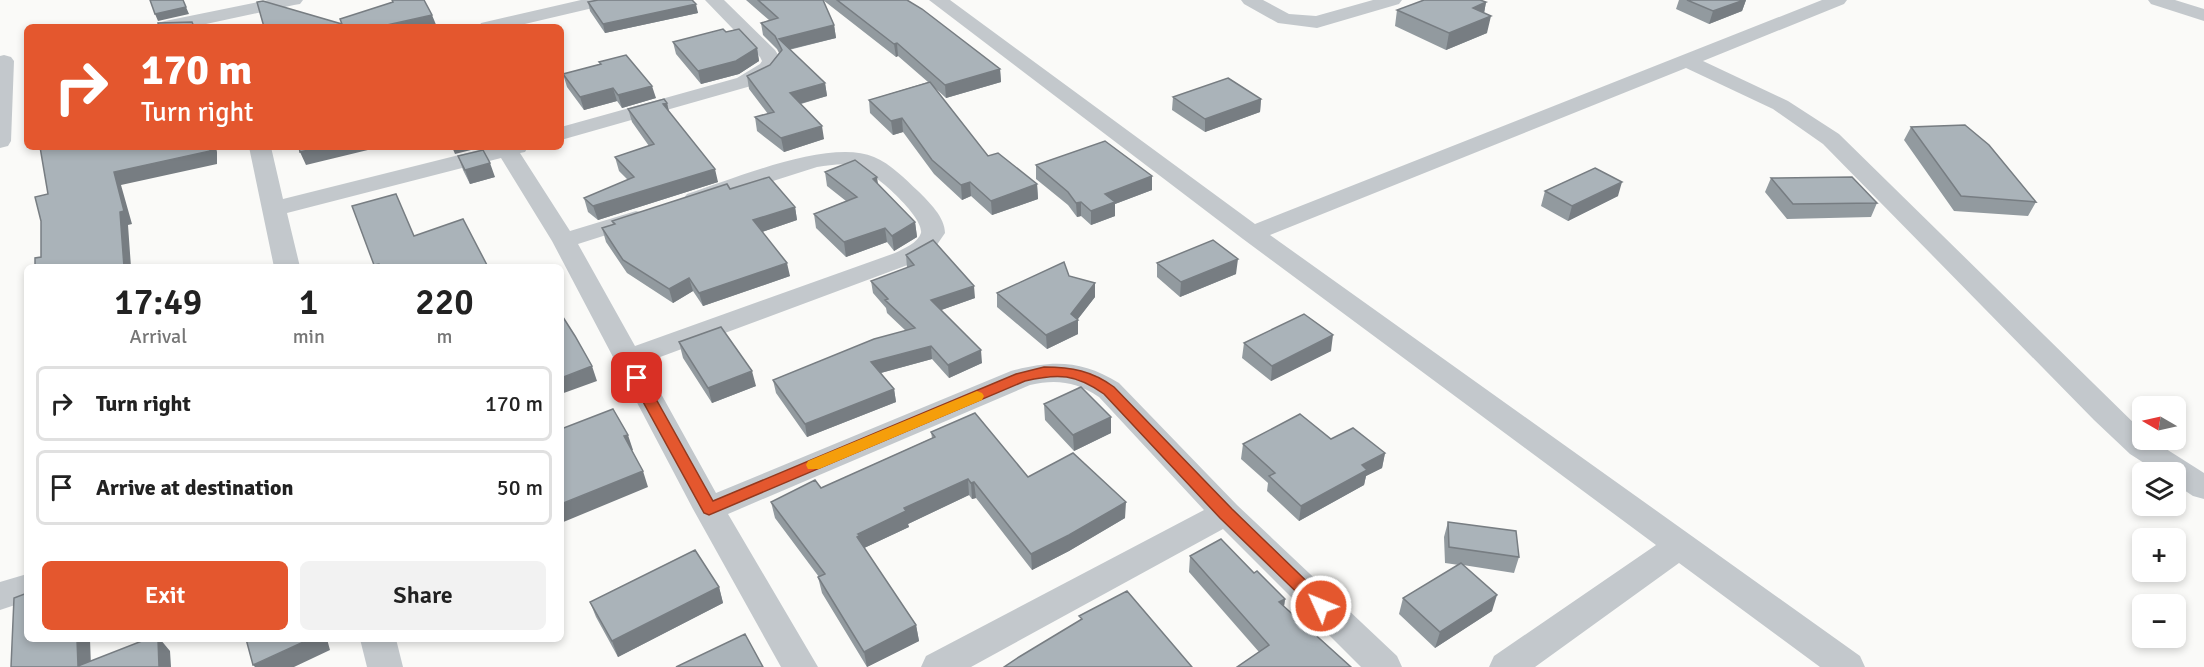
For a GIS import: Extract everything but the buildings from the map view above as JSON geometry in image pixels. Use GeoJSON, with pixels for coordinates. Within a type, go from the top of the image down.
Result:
{"type":"FeatureCollection","features":[{"type":"Feature","properties":{"kind":"street"},"geometry":{"type":"LineString","coordinates":[[194,24],[222,21],[294,0]]}},
{"type":"Feature","properties":{"kind":"street"},"geometry":{"type":"LineString","coordinates":[[501,24],[604,0]]}},
{"type":"Feature","properties":{"kind":"street"},"geometry":{"type":"LineString","coordinates":[[564,133],[744,82],[768,69],[772,61],[768,54],[714,0]]}},
{"type":"Feature","properties":{"kind":"street"},"geometry":{"type":"LineString","coordinates":[[1250,0],[1285,19],[1317,22],[1393,0]]}},
{"type":"Feature","properties":{"kind":"street"},"geometry":{"type":"LineString","coordinates":[[1252,234],[1838,0]]}},
{"type":"Feature","properties":{"kind":"street"},"geometry":{"type":"LineString","coordinates":[[2157,0],[2204,15]]}},
{"type":"Feature","properties":{"kind":"street"},"geometry":{"type":"LineString","coordinates":[[951,2],[1252,234],[1847,667]]}},
{"type":"Feature","properties":{"kind":"street"},"geometry":{"type":"LineString","coordinates":[[0,141],[2,61],[24,57]]}},
{"type":"Feature","properties":{"kind":"street"},"geometry":{"type":"LineString","coordinates":[[1688,61],[1790,109],[1810,121],[1831,139],[2104,413],[2141,447],[2204,488]]}},
{"type":"Feature","properties":{"kind":"street"},"geometry":{"type":"LineString","coordinates":[[261,150],[286,264]]}},
{"type":"Feature","properties":{"kind":"street"},"geometry":{"type":"LineString","coordinates":[[273,208],[504,150]]}},
{"type":"Feature","properties":{"kind":"street"},"geometry":{"type":"LineString","coordinates":[[513,150],[709,509],[800,667]]}},
{"type":"Feature","properties":{"kind":"street"},"geometry":{"type":"LineString","coordinates":[[564,241],[811,162],[849,157],[866,161],[878,168],[927,215],[934,226],[932,238],[921,249],[904,258],[627,359]]}},
{"type":"Feature","properties":{"kind":"street"},"geometry":{"type":"LineString","coordinates":[[709,509],[1021,378],[1053,372],[1069,372],[1092,378],[1109,390],[1226,513],[1384,667]]}},
{"type":"Feature","properties":{"kind":"street"},"geometry":{"type":"LineString","coordinates":[[939,667],[1226,513]]}},
{"type":"Feature","properties":{"kind":"street"},"geometry":{"type":"LineString","coordinates":[[1507,667],[1680,545]]}},
{"type":"Feature","properties":{"kind":"street"},"geometry":{"type":"LineString","coordinates":[[0,596],[24,588]]}},
{"type":"Feature","properties":{"kind":"street"},"geometry":{"type":"LineString","coordinates":[[379,642],[385,667]]}},
{"type":"Feature","properties":{"kind":"slow traffic"},"geometry":{"type":"LineString","coordinates":[[814,465],[977,396]]}},
{"type":"Feature","properties":{"kind":"route"},"geometry":{"type":"LineString","coordinates":[[637,378],[709,509],[1021,378],[1044,372],[1069,372],[1092,378],[1109,390],[1226,513],[1321,606]]}}]}
